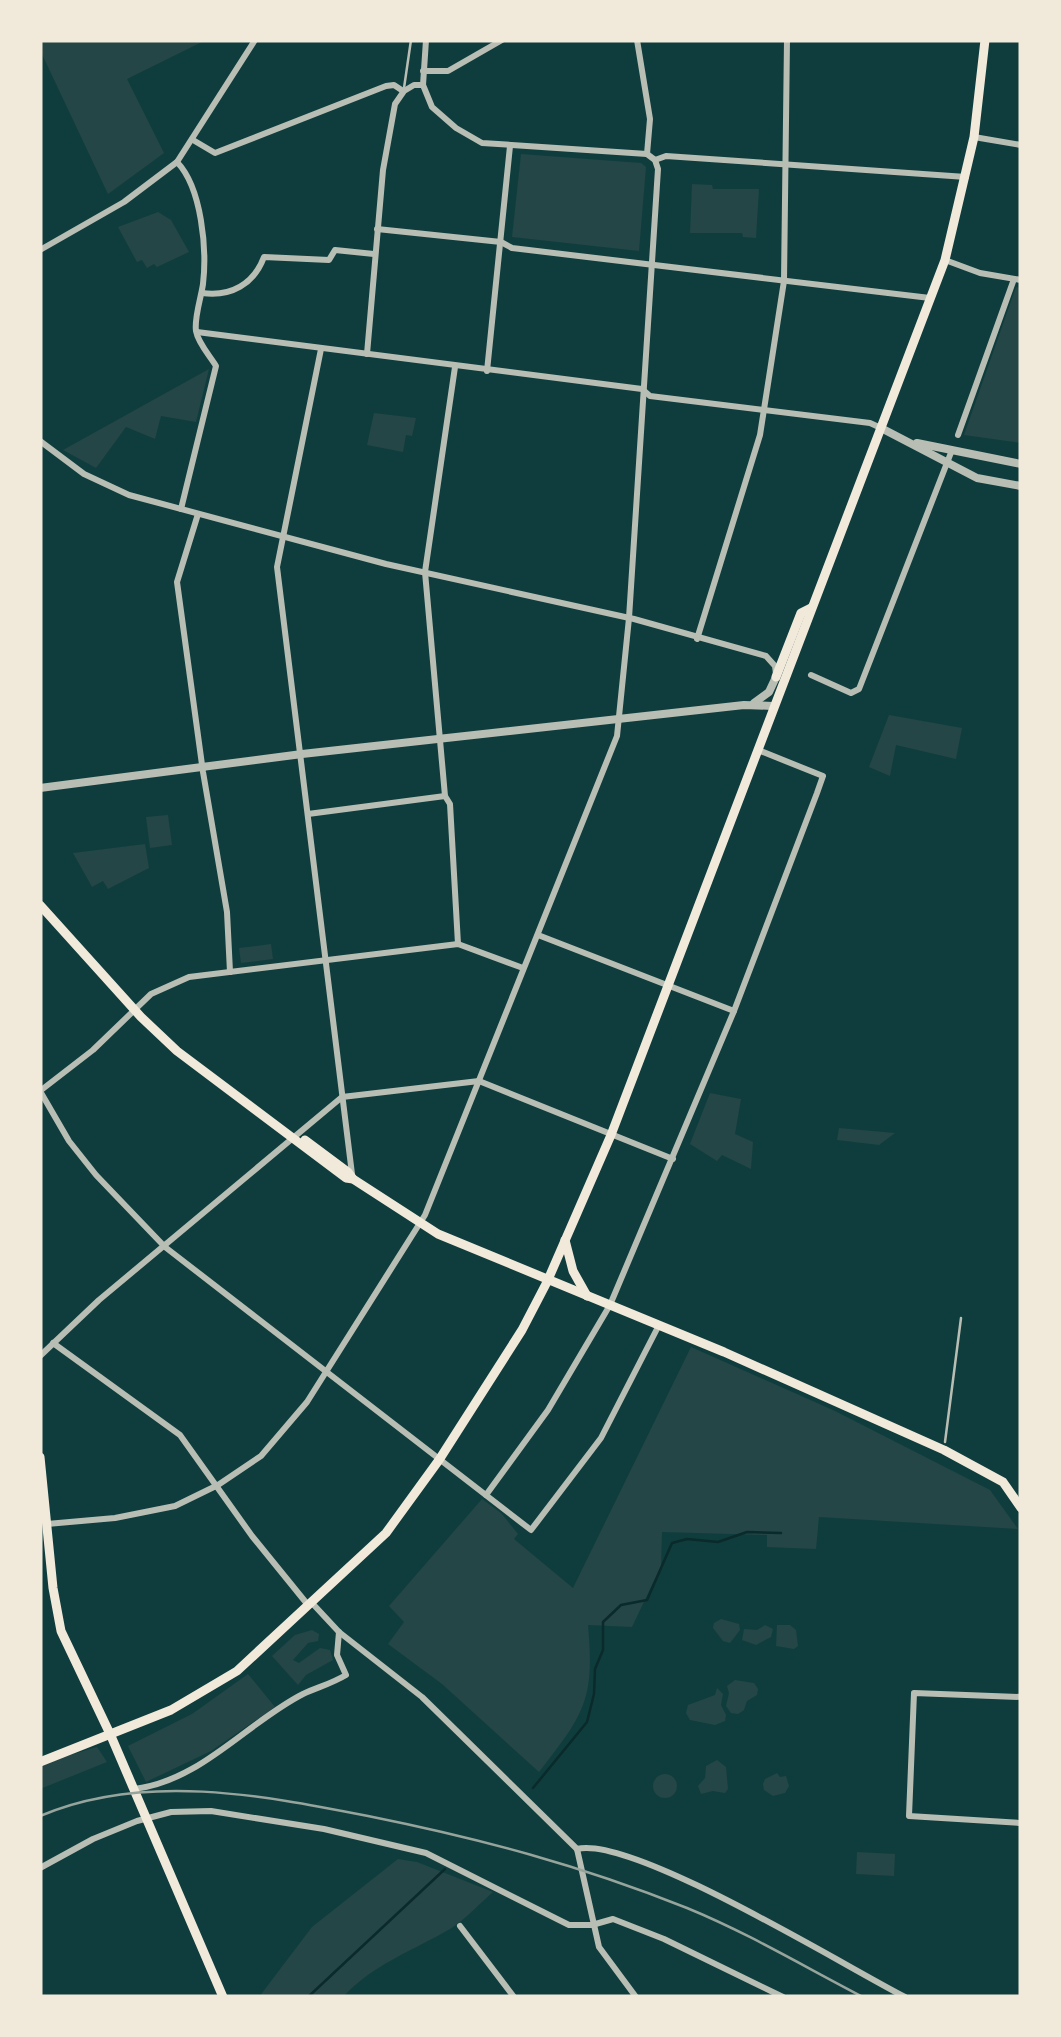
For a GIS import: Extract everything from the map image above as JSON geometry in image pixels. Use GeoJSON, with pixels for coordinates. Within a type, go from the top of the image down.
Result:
{"type":"FeatureCollection","features":[{"type":"Feature","properties":{"kind":"main road"},"geometry":{"type":"LineString","coordinates":[[40,1762],[171,1710],[237,1671],[386,1533],[440,1460],[522,1330],[611,1135],[932,298],[966,177],[986,40]]}},
{"type":"Feature","properties":{"kind":"main road"},"geometry":{"type":"LineString","coordinates":[[776,678],[802,613],[811,608]]}},
{"type":"Feature","properties":{"kind":"main road"},"geometry":{"type":"LineString","coordinates":[[40,905],[133,1008],[177,1050],[346,1178],[421,1224],[547,1282],[660,1324],[944,1450],[1003,1482],[1021,1508]]}},
{"type":"Feature","properties":{"kind":"main road"},"geometry":{"type":"LineString","coordinates":[[565,1240],[587,1296]]}},
{"type":"Feature","properties":{"kind":"main road"},"geometry":{"type":"LineString","coordinates":[[40,1457],[53,1588],[62,1631],[222,1997]]}},
{"type":"Feature","properties":{"kind":"street"},"geometry":{"type":"LineString","coordinates":[[40,250],[124,202],[177,162],[256,40]]}},
{"type":"Feature","properties":{"kind":"street"},"geometry":{"type":"LineString","coordinates":[[47,1524],[174,1506],[218,1485],[261,1456],[307,1402],[421,1224],[620,720],[657,185],[655,160],[647,154],[482,144],[432,107],[423,86],[426,40]]}},
{"type":"Feature","properties":{"kind":"street"},"geometry":{"type":"LineString","coordinates":[[423,72],[448,70],[502,40]]}},
{"type":"Feature","properties":{"kind":"street"},"geometry":{"type":"LineString","coordinates":[[638,40],[650,120],[647,154]]}},
{"type":"Feature","properties":{"kind":"street"},"geometry":{"type":"LineString","coordinates":[[697,638],[765,408],[784,281],[787,40]]}},
{"type":"Feature","properties":{"kind":"street"},"geometry":{"type":"LineString","coordinates":[[193,140],[215,153],[230,150],[386,86],[394,85],[404,91]]}},
{"type":"Feature","properties":{"kind":"street"},"geometry":{"type":"LineString","coordinates":[[367,354],[374,254],[394,104],[404,91],[414,85],[423,86]]}},
{"type":"Feature","properties":{"kind":"street"},"geometry":{"type":"LineString","coordinates":[[974,136],[1021,145]]}},
{"type":"Feature","properties":{"kind":"street"},"geometry":{"type":"LineString","coordinates":[[487,371],[510,146]]}},
{"type":"Feature","properties":{"kind":"street"},"geometry":{"type":"LineString","coordinates":[[655,160],[666,156],[966,177]]}},
{"type":"Feature","properties":{"kind":"street"},"geometry":{"type":"LineString","coordinates":[[177,162],[186,172],[205,242],[196,332],[216,366],[181,509]]}},
{"type":"Feature","properties":{"kind":"street"},"geometry":{"type":"LineString","coordinates":[[377,229],[932,298]]}},
{"type":"Feature","properties":{"kind":"street"},"geometry":{"type":"LineString","coordinates":[[202,293],[215,295],[240,288],[259,271],[264,257],[329,260],[335,250],[374,254]]}},
{"type":"Feature","properties":{"kind":"street"},"geometry":{"type":"LineString","coordinates":[[945,260],[980,273],[1018,280],[958,436]]}},
{"type":"Feature","properties":{"kind":"street"},"geometry":{"type":"LineString","coordinates":[[196,332],[642,390],[650,396],[765,408],[881,428],[978,478],[1021,486]]}},
{"type":"Feature","properties":{"kind":"street"},"geometry":{"type":"LineString","coordinates":[[320,350],[277,567],[353,1179]]}},
{"type":"Feature","properties":{"kind":"street"},"geometry":{"type":"LineString","coordinates":[[455,367],[425,572],[445,796],[450,804],[458,944]]}},
{"type":"Feature","properties":{"kind":"street"},"geometry":{"type":"LineString","coordinates":[[40,441],[84,474],[129,495],[284,538],[628,618],[766,656],[775,666],[776,678],[769,692],[751,705]]}},
{"type":"Feature","properties":{"kind":"street"},"geometry":{"type":"LineString","coordinates":[[908,441],[1021,464]]}},
{"type":"Feature","properties":{"kind":"street"},"geometry":{"type":"LineString","coordinates":[[810,675],[852,693],[859,689],[952,450]]}},
{"type":"Feature","properties":{"kind":"street"},"geometry":{"type":"LineString","coordinates":[[198,514],[177,582],[227,912],[230,972]]}},
{"type":"Feature","properties":{"kind":"street"},"geometry":{"type":"LineString","coordinates":[[40,788],[302,754],[751,705],[773,706]]}},
{"type":"Feature","properties":{"kind":"street"},"geometry":{"type":"LineString","coordinates":[[486,1495],[548,1410],[610,1305],[734,1011],[823,776],[757,749]]}},
{"type":"Feature","properties":{"kind":"street"},"geometry":{"type":"LineString","coordinates":[[308,814],[445,796]]}},
{"type":"Feature","properties":{"kind":"street"},"geometry":{"type":"LineString","coordinates":[[538,935],[734,1011]]}},
{"type":"Feature","properties":{"kind":"street"},"geometry":{"type":"LineString","coordinates":[[524,968],[458,944],[189,977],[133,1008],[92,1050],[40,1091],[69,1141],[96,1175],[196,1275],[531,1530],[601,1438],[660,1324]]}},
{"type":"Feature","properties":{"kind":"street"},"geometry":{"type":"LineString","coordinates":[[40,1356],[99,1300],[342,1098],[479,1081],[674,1159]]}},
{"type":"Feature","properties":{"kind":"street"},"geometry":{"type":"LineString","coordinates":[[53,1343],[180,1435],[252,1536],[310,1605],[422,1697],[577,1850],[599,1947],[636,1997]]}},
{"type":"Feature","properties":{"kind":"street"},"geometry":{"type":"LineString","coordinates":[[133,1790],[209,1760],[303,1694],[346,1675],[337,1654],[339,1632]]}},
{"type":"Feature","properties":{"kind":"street"},"geometry":{"type":"LineString","coordinates":[[1021,1696],[914,1693],[909,1816],[1021,1823]]}},
{"type":"Feature","properties":{"kind":"street"},"geometry":{"type":"LineString","coordinates":[[40,1868],[143,1814],[212,1810],[251,1815],[426,1853],[569,1926],[613,1919],[783,1997]]}},
{"type":"Feature","properties":{"kind":"street"},"geometry":{"type":"LineString","coordinates":[[577,1850],[610,1850],[677,1878],[790,1932],[904,1997]]}},
{"type":"Feature","properties":{"kind":"street"},"geometry":{"type":"LineString","coordinates":[[460,1926],[514,1997]]}},
{"type":"Feature","properties":{"kind":"lane"},"geometry":{"type":"LineString","coordinates":[[404,91],[411,40]]}},
{"type":"Feature","properties":{"kind":"lane"},"geometry":{"type":"LineString","coordinates":[[852,693],[856,702]]}},
{"type":"Feature","properties":{"kind":"lane"},"geometry":{"type":"LineString","coordinates":[[945,1442],[961,1318]]}},
{"type":"Feature","properties":{"kind":"shaded area"},"geometry":{"type":"Polygon","coordinates":[[[40,40],[206,40],[127,79],[164,153],[108,194],[40,50],[40,40]]]}},
{"type":"Feature","properties":{"kind":"shaded area"},"geometry":{"type":"Polygon","coordinates":[[[521,154],[641,163],[646,167],[639,251],[512,237],[521,154]]]}},
{"type":"Feature","properties":{"kind":"shaded area"},"geometry":{"type":"Polygon","coordinates":[[[692,184],[712,185],[713,189],[759,189],[756,238],[743,237],[742,233],[690,233],[692,184]]]}},
{"type":"Feature","properties":{"kind":"shaded area"},"geometry":{"type":"Polygon","coordinates":[[[158,212],[171,220],[189,252],[147,268],[142,260],[137,262],[118,227],[158,212]]]}},
{"type":"Feature","properties":{"kind":"shaded area"},"geometry":{"type":"Polygon","coordinates":[[[1016,287],[1021,288],[1021,443],[964,435],[1016,287]]]}},
{"type":"Feature","properties":{"kind":"shaded area"},"geometry":{"type":"Polygon","coordinates":[[[209,369],[196,422],[161,416],[155,439],[126,427],[96,468],[63,450],[209,369]]]}},
{"type":"Feature","properties":{"kind":"shaded area"},"geometry":{"type":"Polygon","coordinates":[[[374,413],[416,418],[412,436],[406,435],[403,452],[367,445],[374,413]]]}},
{"type":"Feature","properties":{"kind":"shaded area"},"geometry":{"type":"Polygon","coordinates":[[[889,715],[962,728],[956,759],[896,745],[890,776],[869,767],[889,715]]]}},
{"type":"Feature","properties":{"kind":"shaded area"},"geometry":{"type":"Polygon","coordinates":[[[168,815],[172,845],[150,848],[146,817],[168,815]]]}},
{"type":"Feature","properties":{"kind":"shaded area"},"geometry":{"type":"Polygon","coordinates":[[[145,844],[149,868],[108,889],[103,881],[92,887],[73,853],[145,844]]]}},
{"type":"Feature","properties":{"kind":"shaded area"},"geometry":{"type":"Polygon","coordinates":[[[271,944],[273,959],[241,963],[239,948],[271,944]]]}},
{"type":"Feature","properties":{"kind":"shaded area"},"geometry":{"type":"Polygon","coordinates":[[[710,1093],[741,1099],[735,1134],[753,1142],[751,1169],[722,1155],[717,1161],[690,1144],[710,1093]]]}},
{"type":"Feature","properties":{"kind":"shaded area"},"geometry":{"type":"Polygon","coordinates":[[[839,1128],[895,1133],[879,1145],[837,1140],[839,1128]]]}},
{"type":"Feature","properties":{"kind":"shaded area"},"geometry":{"type":"Polygon","coordinates":[[[691,1347],[835,1411],[990,1490],[1018,1529],[819,1517],[816,1549],[767,1547],[767,1535],[662,1532],[661,1566],[632,1627],[588,1625],[590,1671],[583,1705],[567,1735],[539,1772],[442,1684],[388,1644],[404,1622],[389,1606],[482,1499],[501,1513],[518,1534],[514,1539],[573,1588],[691,1347]]]}},
{"type":"Feature","properties":{"kind":"shaded area"},"geometry":{"type":"Polygon","coordinates":[[[721,1619],[739,1624],[740,1630],[730,1643],[723,1641],[713,1628],[721,1619]]]}},
{"type":"Feature","properties":{"kind":"shaded area"},"geometry":{"type":"Polygon","coordinates":[[[765,1625],[773,1629],[771,1637],[756,1645],[742,1640],[744,1629],[757,1630],[765,1625]]]}},
{"type":"Feature","properties":{"kind":"shaded area"},"geometry":{"type":"Polygon","coordinates":[[[777,1625],[790,1625],[796,1630],[798,1646],[776,1646],[777,1625]]]}},
{"type":"Feature","properties":{"kind":"shaded area"},"geometry":{"type":"Polygon","coordinates":[[[312,1630],[319,1634],[318,1641],[308,1643],[293,1660],[299,1663],[320,1648],[330,1650],[333,1660],[306,1675],[298,1685],[272,1656],[295,1635],[312,1630]]]}},
{"type":"Feature","properties":{"kind":"shaded area"},"geometry":{"type":"Polygon","coordinates":[[[248,1674],[275,1707],[211,1751],[146,1782],[128,1746],[192,1714],[248,1674]]]}},
{"type":"Feature","properties":{"kind":"shaded area"},"geometry":{"type":"Polygon","coordinates":[[[735,1680],[754,1683],[758,1689],[738,1714],[731,1713],[726,1706],[727,1686],[735,1680]]]}},
{"type":"Feature","properties":{"kind":"shaded area"},"geometry":{"type":"Polygon","coordinates":[[[717,1688],[723,1694],[725,1721],[715,1725],[690,1720],[686,1713],[688,1705],[715,1695],[717,1688]]]}},
{"type":"Feature","properties":{"kind":"shaded area"},"geometry":{"type":"Polygon","coordinates":[[[97,1747],[107,1762],[40,1789],[40,1764],[97,1747]]]}},
{"type":"Feature","properties":{"kind":"shaded area"},"geometry":{"type":"Polygon","coordinates":[[[717,1760],[726,1767],[728,1789],[725,1793],[701,1794],[698,1786],[705,1778],[706,1766],[717,1760]]]}},
{"type":"Feature","properties":{"kind":"shaded area"},"geometry":{"type":"Polygon","coordinates":[[[777,1773],[786,1776],[789,1786],[785,1793],[773,1796],[764,1790],[763,1784],[777,1773]]]}},
{"type":"Feature","properties":{"kind":"shaded area"},"geometry":{"type":"Polygon","coordinates":[[[665,1774],[677,1786],[665,1798],[653,1786],[665,1774]]]}},
{"type":"Feature","properties":{"kind":"shaded area"},"geometry":{"type":"Polygon","coordinates":[[[857,1852],[895,1854],[894,1876],[856,1874],[857,1852]]]}},
{"type":"Feature","properties":{"kind":"shaded area"},"geometry":{"type":"Polygon","coordinates":[[[398,1859],[417,1862],[493,1892],[456,1925],[380,1967],[343,1997],[259,1997],[312,1927],[398,1859]]]}},
{"type":"Feature","properties":{"kind":"waterway"},"geometry":{"type":"LineString","coordinates":[[533,1788],[587,1722],[595,1669],[603,1650],[603,1622],[621,1605],[647,1600],[672,1543],[687,1539],[718,1542],[747,1532],[781,1533]]}},
{"type":"Feature","properties":{"kind":"waterway"},"geometry":{"type":"LineString","coordinates":[[308,1997],[445,1869]]}},
{"type":"Feature","properties":{"kind":"railway"},"geometry":{"type":"LineString","coordinates":[[40,1816],[120,1794],[161,1791],[244,1795],[410,1825],[530,1855],[687,1908],[863,1997]]}}]}
